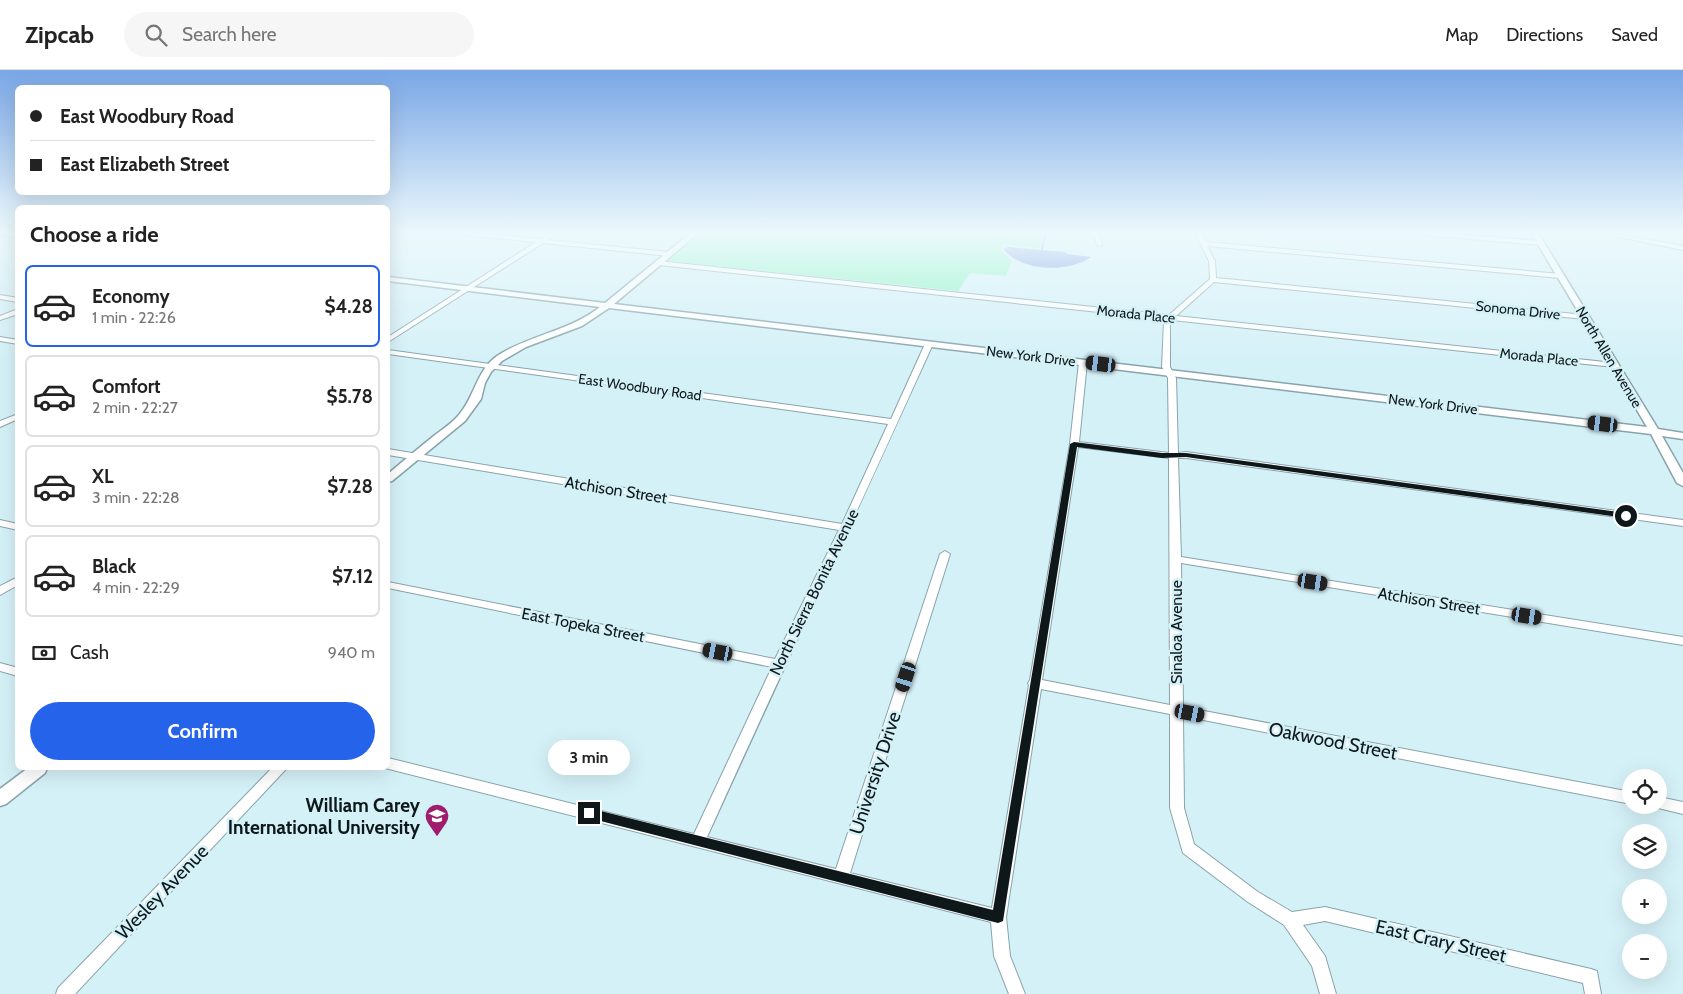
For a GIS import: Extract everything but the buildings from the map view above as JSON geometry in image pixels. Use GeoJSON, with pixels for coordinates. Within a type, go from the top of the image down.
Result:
{"type":"FeatureCollection","features":[{"type":"Feature","properties":{"kind":"street"},"geometry":{"type":"LineString","coordinates":[[390,339],[489,274]]}},
{"type":"Feature","properties":{"kind":"street"},"geometry":{"type":"LineString","coordinates":[[390,477],[470,408],[476,399],[480,383],[490,367],[523,345],[578,324],[608,305],[645,274]]}},
{"type":"Feature","properties":{"kind":"street","name":"Morada Place"},"geometry":{"type":"LineString","coordinates":[[762,274],[1614,365]]}},
{"type":"Feature","properties":{"kind":"street"},"geometry":{"type":"LineString","coordinates":[[1213,274],[1213,280]]}},
{"type":"Feature","properties":{"kind":"street"},"geometry":{"type":"LineString","coordinates":[[1540,274],[1561,276]]}},
{"type":"Feature","properties":{"kind":"street","name":"North Allen Avenue"},"geometry":{"type":"LineString","coordinates":[[1561,276],[1683,482]]}},
{"type":"Feature","properties":{"kind":"street","name":"New York Drive"},"geometry":{"type":"LineString","coordinates":[[390,279],[1170,372],[1683,436]]}},
{"type":"Feature","properties":{"kind":"street","name":"Sonoma Drive"},"geometry":{"type":"LineString","coordinates":[[1213,280],[1584,317]]}},
{"type":"Feature","properties":{"kind":"street","name":"Sinaloa Avenue"},"geometry":{"type":"LineString","coordinates":[[1213,280],[1174,318],[1167,322],[1166,367],[1170,372],[1174,456],[1177,808],[1188,848],[1253,897],[1290,920],[1319,962],[1328,994]]}},
{"type":"Feature","properties":{"kind":"street"},"geometry":{"type":"LineString","coordinates":[[0,297],[15,300]]}},
{"type":"Feature","properties":{"kind":"street"},"geometry":{"type":"LineString","coordinates":[[0,318],[15,312]]}},
{"type":"Feature","properties":{"kind":"street"},"geometry":{"type":"LineString","coordinates":[[0,339],[15,342]]}},
{"type":"Feature","properties":{"kind":"street","name":"North Sierra Bonita Avenue"},"geometry":{"type":"LineString","coordinates":[[698,840],[779,664],[846,528],[929,344]]}},
{"type":"Feature","properties":{"kind":"street","name":"East Woodbury Road"},"geometry":{"type":"LineString","coordinates":[[390,352],[893,422]]}},
{"type":"Feature","properties":{"kind":"street"},"geometry":{"type":"LineString","coordinates":[[1017,994],[1002,956],[998,917],[1034,683],[1074,444],[1083,362]]}},
{"type":"Feature","properties":{"kind":"street"},"geometry":{"type":"LineString","coordinates":[[0,417],[15,418]]}},
{"type":"Feature","properties":{"kind":"street"},"geometry":{"type":"LineString","coordinates":[[0,424],[15,418]]}},
{"type":"Feature","properties":{"kind":"street"},"geometry":{"type":"LineString","coordinates":[[1074,444],[1174,456],[1202,457],[1683,523]]}},
{"type":"Feature","properties":{"kind":"street","name":"Atchison Street"},"geometry":{"type":"LineString","coordinates":[[390,452],[846,528]]}},
{"type":"Feature","properties":{"kind":"street"},"geometry":{"type":"LineString","coordinates":[[0,523],[15,526]]}},
{"type":"Feature","properties":{"kind":"street","name":"University Drive"},"geometry":{"type":"LineString","coordinates":[[841,876],[945,554]]}},
{"type":"Feature","properties":{"kind":"street","name":"Atchison Street"},"geometry":{"type":"LineString","coordinates":[[1176,559],[1683,641]]}},
{"type":"Feature","properties":{"kind":"street"},"geometry":{"type":"LineString","coordinates":[[0,591],[15,582]]}},
{"type":"Feature","properties":{"kind":"street","name":"East Topeka Street"},"geometry":{"type":"LineString","coordinates":[[390,585],[779,664]]}},
{"type":"Feature","properties":{"kind":"street"},"geometry":{"type":"LineString","coordinates":[[0,667],[15,671]]}},
{"type":"Feature","properties":{"kind":"street","name":"Oakwood Street"},"geometry":{"type":"LineString","coordinates":[[1034,683],[1622,796]]}},
{"type":"Feature","properties":{"kind":"street"},"geometry":{"type":"LineString","coordinates":[[390,763],[998,917]]}},
{"type":"Feature","properties":{"kind":"street"},"geometry":{"type":"LineString","coordinates":[[0,799],[36,770]]}},
{"type":"Feature","properties":{"kind":"street","name":"Wesley Avenue"},"geometry":{"type":"LineString","coordinates":[[64,994],[278,770]]}},
{"type":"Feature","properties":{"kind":"street"},"geometry":{"type":"LineString","coordinates":[[1667,805],[1683,808]]}},
{"type":"Feature","properties":{"kind":"street","name":"East Crary Street"},"geometry":{"type":"LineString","coordinates":[[1290,920],[1325,914],[1591,977],[1592,994]]}},
{"type":"Feature","properties":{"kind":"green space"},"geometry":{"type":"Polygon","coordinates":[[[795,274],[969,274],[958,291],[795,274]]]}},
{"type":"Feature","properties":{"kind":"green space"},"geometry":{"type":"Polygon","coordinates":[[[983,274],[1007,274],[1006,276],[983,274]]]}},
{"type":"Feature","properties":{"kind":"place","name":"William Carey International University"},"geometry":{"type":"Point","coordinates":[437,837]}},
{"type":"Feature","properties":{"kind":"route"},"geometry":{"type":"LineString","coordinates":[[589,813],[998,917],[1034,683],[1074,444],[1162,456],[1186,455],[1626,516]]}}]}
